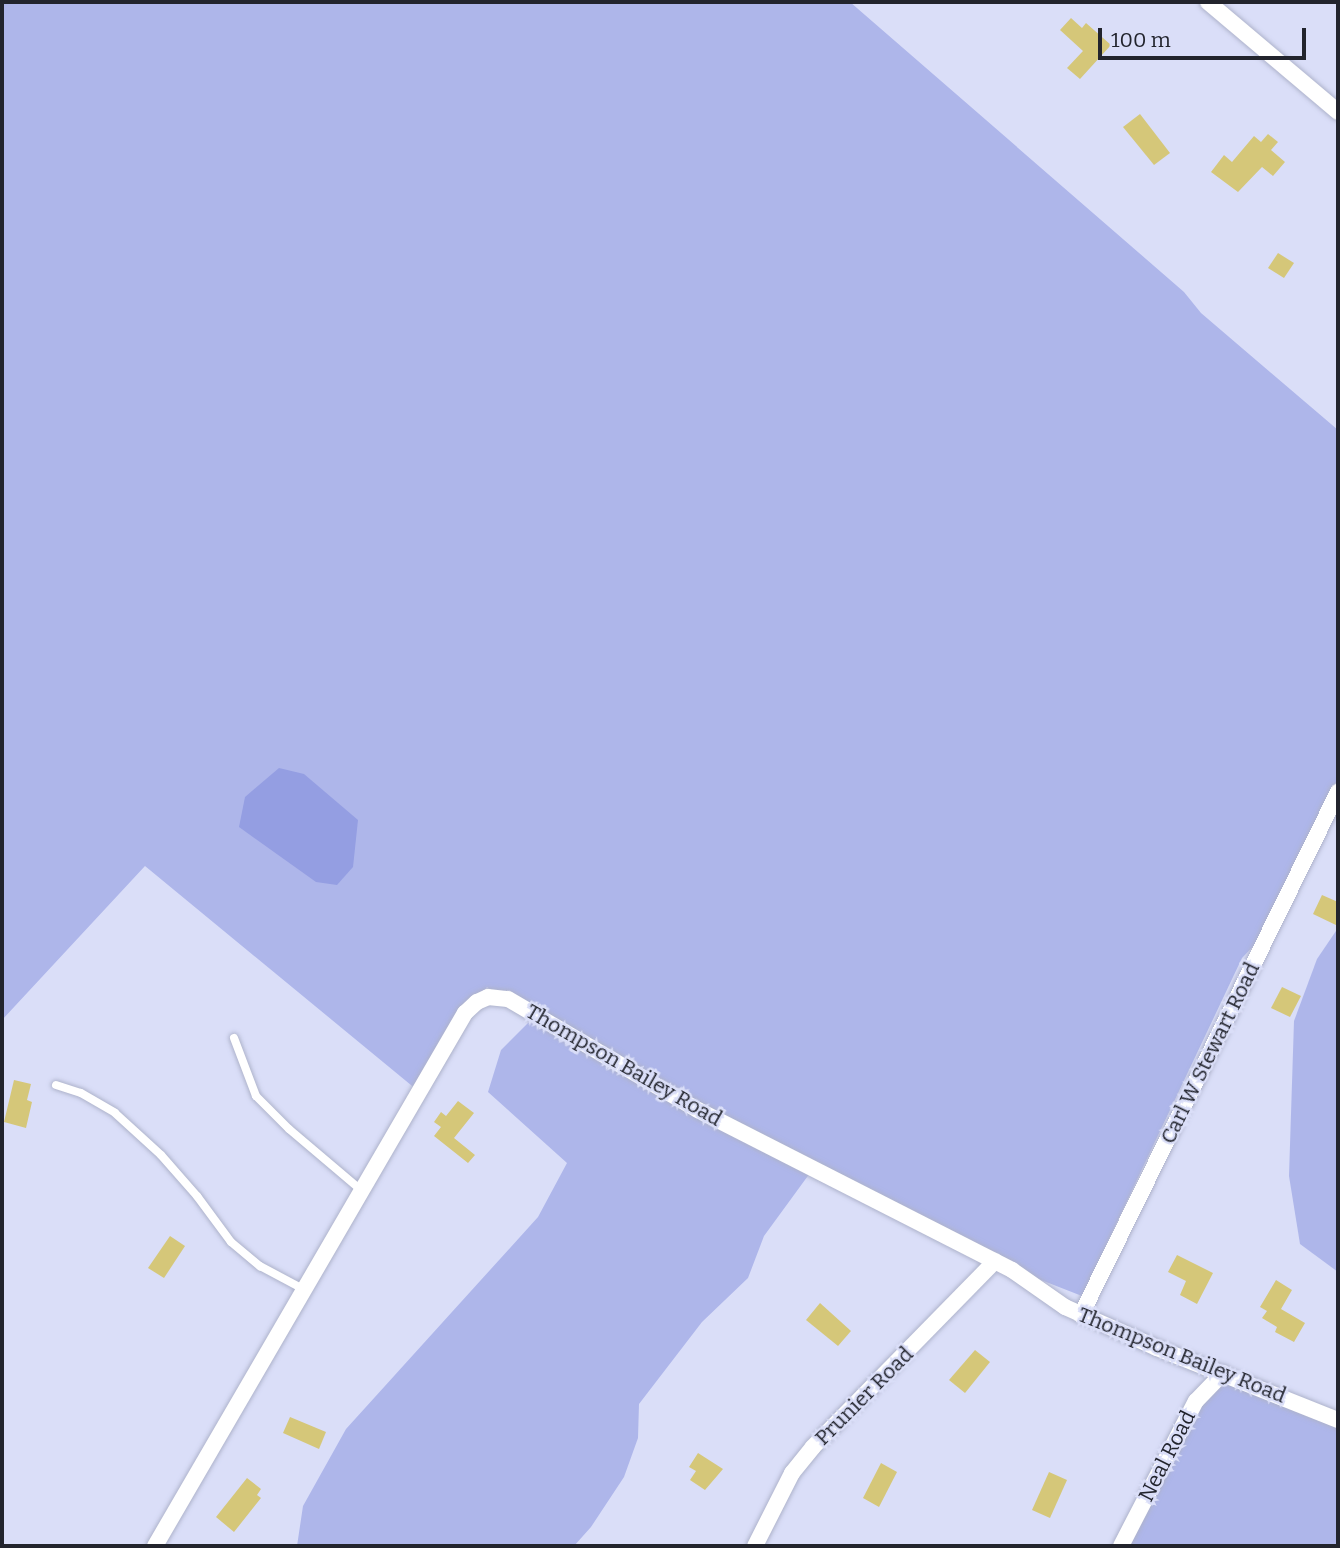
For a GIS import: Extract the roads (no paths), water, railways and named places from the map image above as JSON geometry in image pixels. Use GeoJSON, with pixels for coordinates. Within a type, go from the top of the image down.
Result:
{"type":"FeatureCollection","features":[{"type":"Feature","properties":{"kind":"street"},"geometry":{"type":"LineString","coordinates":[[1208,2],[1338,112]]}},
{"type":"Feature","properties":{"kind":"street","name":"Carl W Stewart Road"},"geometry":{"type":"LineString","coordinates":[[1081,1315],[1338,792]]}},
{"type":"Feature","properties":{"kind":"street","name":"Thompson Bailey Road"},"geometry":{"type":"LineString","coordinates":[[155,1546],[465,1013],[477,1002],[496,996],[508,999],[698,1110],[995,1261],[1081,1315],[1338,1420]]}},
{"type":"Feature","properties":{"kind":"street","name":"Prunier Road"},"geometry":{"type":"LineString","coordinates":[[755,1546],[792,1473],[813,1447],[995,1261]]}},
{"type":"Feature","properties":{"kind":"street","name":"Neal Road"},"geometry":{"type":"LineString","coordinates":[[1121,1546],[1196,1401],[1223,1373]]}},
{"type":"Feature","properties":{"kind":"lane"},"geometry":{"type":"LineString","coordinates":[[234,1038],[256,1096],[289,1129],[361,1190]]}},
{"type":"Feature","properties":{"kind":"lane"},"geometry":{"type":"LineString","coordinates":[[56,1085],[81,1093],[116,1113],[160,1155],[197,1196],[231,1242],[260,1266],[305,1290]]}}]}
